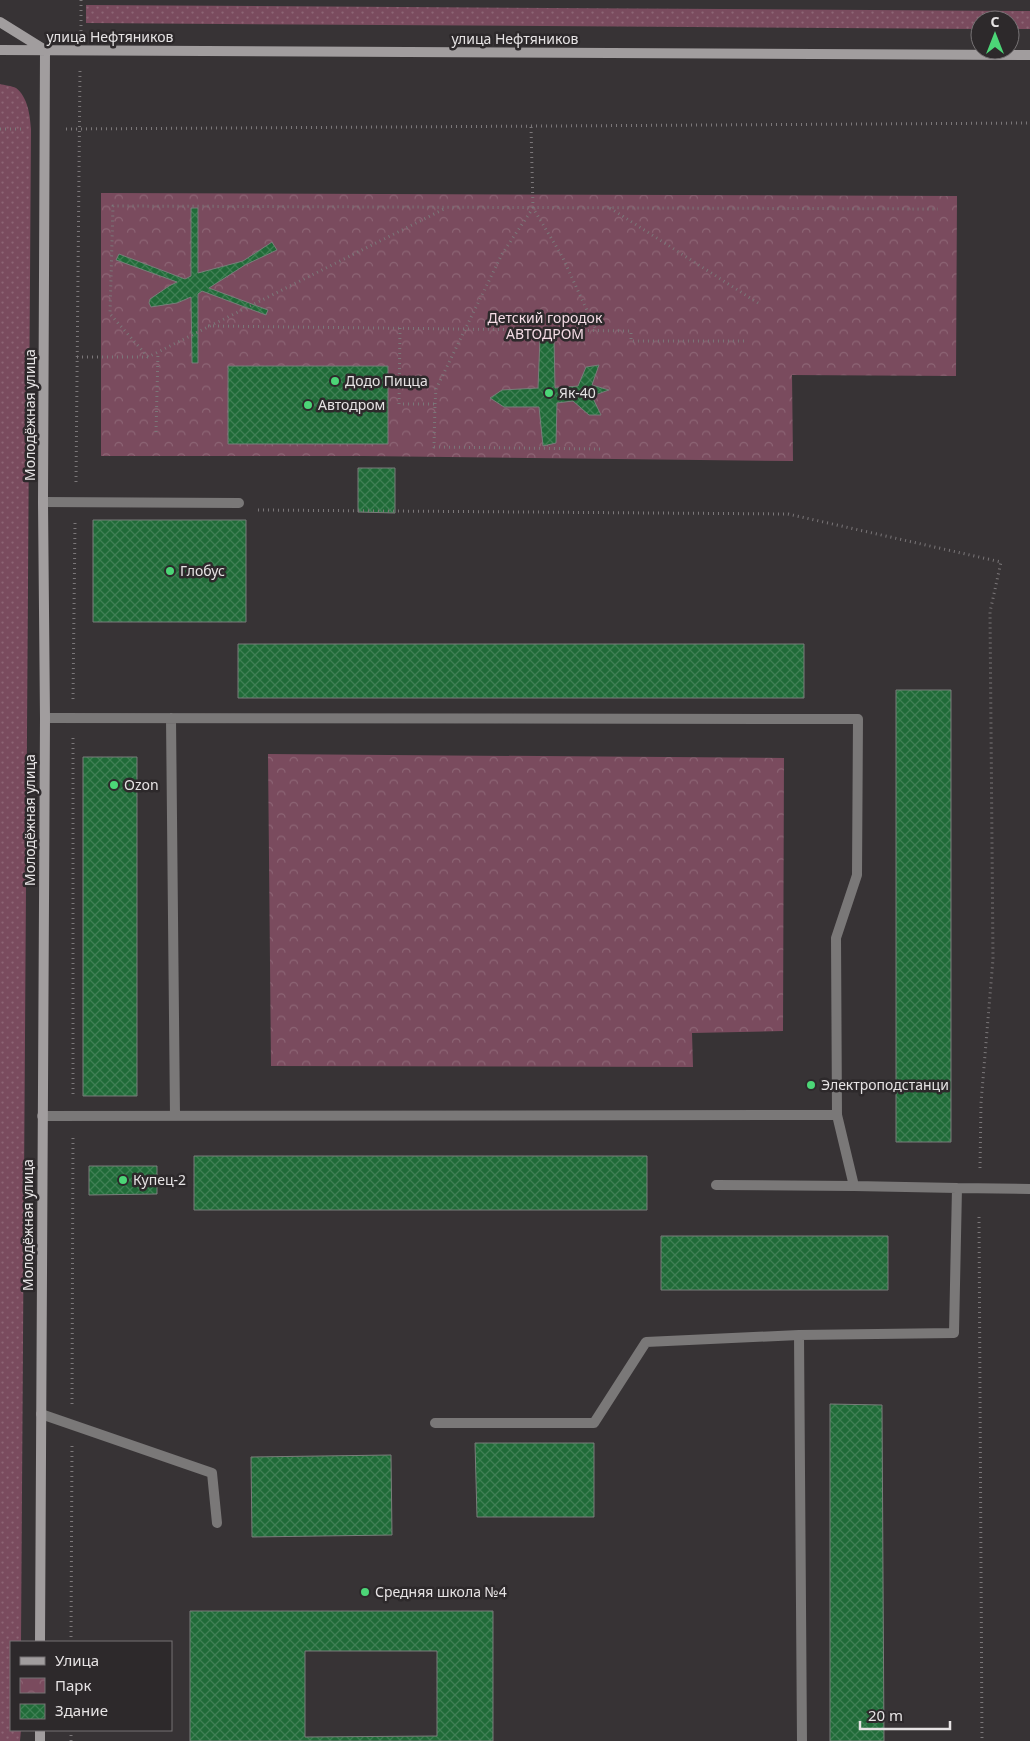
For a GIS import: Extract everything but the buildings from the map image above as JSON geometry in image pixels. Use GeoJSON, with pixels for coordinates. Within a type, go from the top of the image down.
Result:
{"type":"FeatureCollection","features":[{"type":"Feature","properties":{"kind":"main road"},"geometry":{"type":"LineString","coordinates":[[0,22],[45,50]]}},
{"type":"Feature","properties":{"kind":"main road","name":"улица Нефтяников"},"geometry":{"type":"LineString","coordinates":[[0,50],[1030,55]]}},
{"type":"Feature","properties":{"kind":"main road","name":"Молодёжная улица"},"geometry":{"type":"LineString","coordinates":[[40,1641],[45,718],[43,502],[45,50]]}},
{"type":"Feature","properties":{"kind":"lane"},"geometry":{"type":"LineString","coordinates":[[43,502],[239,503]]}},
{"type":"Feature","properties":{"kind":"lane"},"geometry":{"type":"LineString","coordinates":[[45,718],[858,719],[857,875],[836,938],[837,1115],[854,1186]]}},
{"type":"Feature","properties":{"kind":"lane"},"geometry":{"type":"LineString","coordinates":[[171,718],[175,1116]]}},
{"type":"Feature","properties":{"kind":"lane"},"geometry":{"type":"LineString","coordinates":[[42,1116],[837,1115]]}},
{"type":"Feature","properties":{"kind":"lane"},"geometry":{"type":"LineString","coordinates":[[716,1185],[1030,1188]]}},
{"type":"Feature","properties":{"kind":"lane"},"geometry":{"type":"LineString","coordinates":[[435,1423],[594,1423],[646,1342],[799,1335],[954,1333],[957,1188]]}},
{"type":"Feature","properties":{"kind":"lane"},"geometry":{"type":"LineString","coordinates":[[799,1335],[802,1741]]}},
{"type":"Feature","properties":{"kind":"lane"},"geometry":{"type":"LineString","coordinates":[[41,1414],[212,1473],[217,1522]]}},
{"type":"Feature","properties":{"kind":"path"},"geometry":{"type":"LineString","coordinates":[[76,490],[81,0]]}},
{"type":"Feature","properties":{"kind":"path"},"geometry":{"type":"LineString","coordinates":[[0,129],[1030,123]]}},
{"type":"Feature","properties":{"kind":"path"},"geometry":{"type":"LineString","coordinates":[[532,127],[533,208],[562,256],[596,330]]}},
{"type":"Feature","properties":{"kind":"path"},"geometry":{"type":"LineString","coordinates":[[148,357],[110,314],[113,206],[938,209]]}},
{"type":"Feature","properties":{"kind":"path"},"geometry":{"type":"LineString","coordinates":[[77,357],[148,357],[446,208]]}},
{"type":"Feature","properties":{"kind":"path"},"geometry":{"type":"LineString","coordinates":[[533,208],[502,254],[436,389],[434,447],[601,449]]}},
{"type":"Feature","properties":{"kind":"path"},"geometry":{"type":"LineString","coordinates":[[610,208],[758,303]]}},
{"type":"Feature","properties":{"kind":"path"},"geometry":{"type":"LineString","coordinates":[[208,326],[596,330],[631,331],[631,340],[745,340]]}},
{"type":"Feature","properties":{"kind":"path"},"geometry":{"type":"LineString","coordinates":[[400,328],[399,404],[435,404]]}},
{"type":"Feature","properties":{"kind":"path"},"geometry":{"type":"LineString","coordinates":[[156,432],[158,352]]}},
{"type":"Feature","properties":{"kind":"path"},"geometry":{"type":"LineString","coordinates":[[254,510],[788,514],[1001,562],[990,612],[993,959],[981,1103],[982,1741]]}},
{"type":"Feature","properties":{"kind":"path"},"geometry":{"type":"LineString","coordinates":[[72,1414],[75,519]]}},
{"type":"Feature","properties":{"kind":"path"},"geometry":{"type":"LineString","coordinates":[[71,1641],[72,1444]]}},
{"type":"Feature","properties":{"kind":"green space"},"geometry":{"type":"Polygon","coordinates":[[[86,5],[970,11],[970,29],[86,23],[86,5]]]}},
{"type":"Feature","properties":{"kind":"green space"},"geometry":{"type":"Polygon","coordinates":[[[1020,11],[1030,11],[1030,29],[1020,29],[1020,11]]]}},
{"type":"Feature","properties":{"kind":"green space"},"geometry":{"type":"Polygon","coordinates":[[[0,84],[16,88],[23,96],[29,113],[31,129],[21,1641],[10,1641],[10,1731],[21,1731],[20,1741],[0,1741],[0,84]]]}},
{"type":"Feature","properties":{"kind":"green space","name":"Детский городок АВТОДРОМ"},"geometry":{"type":"Polygon","coordinates":[[[101,193],[957,196],[956,376],[792,375],[793,461],[364,456],[101,456],[101,193]]]}},
{"type":"Feature","properties":{"kind":"green space"},"geometry":{"type":"Polygon","coordinates":[[[268,754],[784,758],[783,1031],[692,1033],[693,1067],[271,1066],[268,754]]]}},
{"type":"Feature","properties":{"kind":"place","name":"Додо Пицца"},"geometry":{"type":"Point","coordinates":[335,381]}},
{"type":"Feature","properties":{"kind":"place","name":"Як-40"},"geometry":{"type":"Point","coordinates":[549,393]}},
{"type":"Feature","properties":{"kind":"place","name":"Автодром"},"geometry":{"type":"Point","coordinates":[308,405]}},
{"type":"Feature","properties":{"kind":"place","name":"Глобус"},"geometry":{"type":"Point","coordinates":[170,571]}},
{"type":"Feature","properties":{"kind":"place","name":"Ozon"},"geometry":{"type":"Point","coordinates":[114,785]}},
{"type":"Feature","properties":{"kind":"place","name":"Электроподстанци"},"geometry":{"type":"Point","coordinates":[811,1085]}},
{"type":"Feature","properties":{"kind":"place","name":"Купец-2"},"geometry":{"type":"Point","coordinates":[123,1180]}},
{"type":"Feature","properties":{"kind":"place","name":"Средняя школа №4"},"geometry":{"type":"Point","coordinates":[365,1592]}}]}
